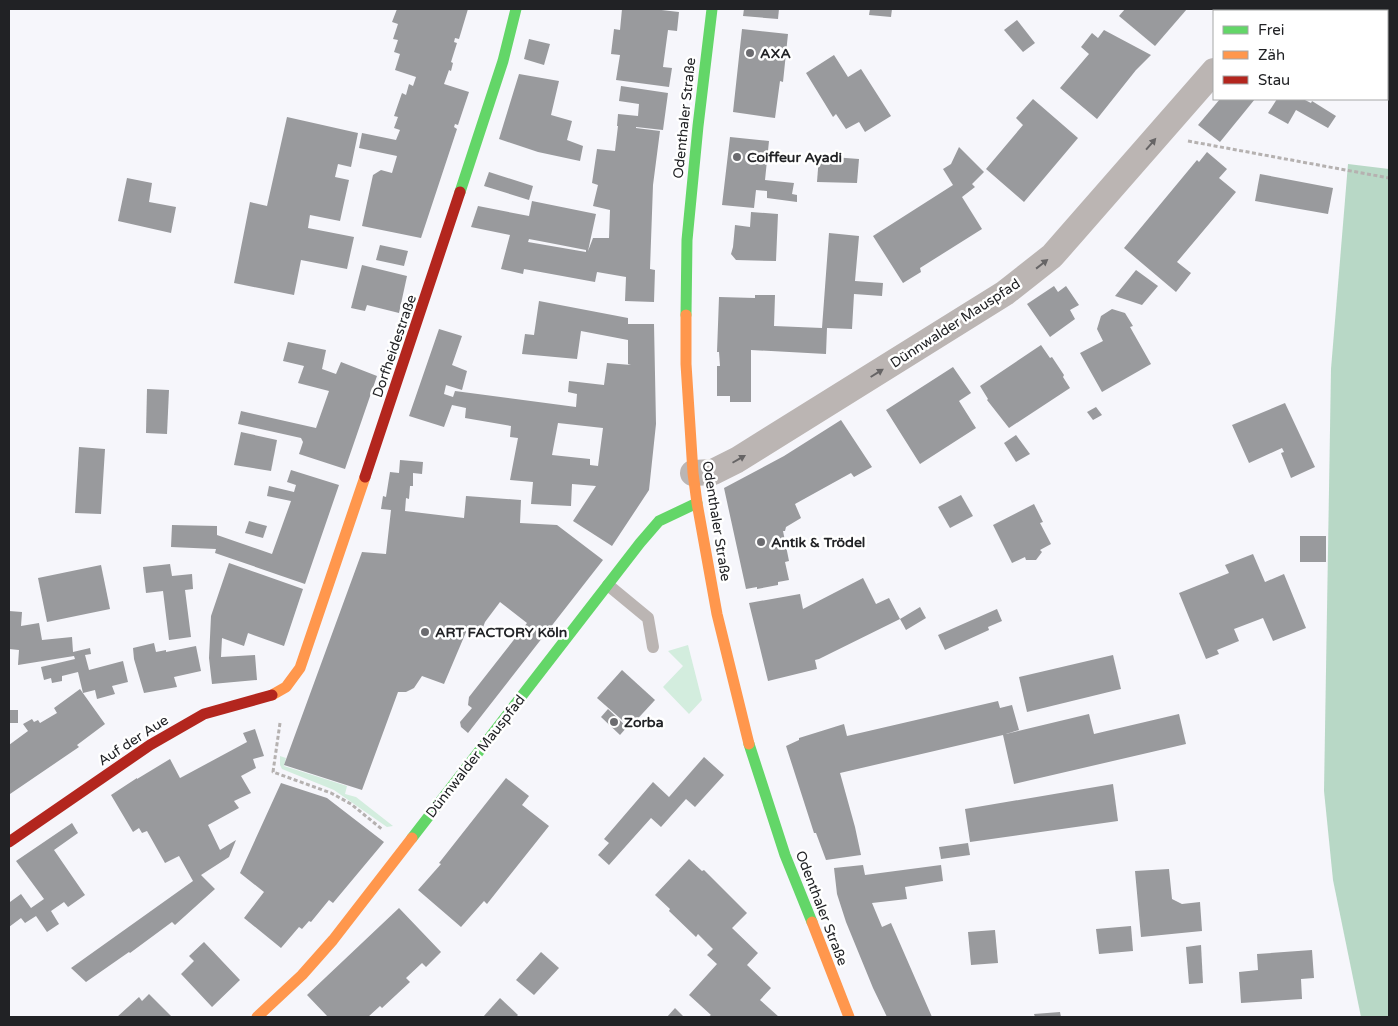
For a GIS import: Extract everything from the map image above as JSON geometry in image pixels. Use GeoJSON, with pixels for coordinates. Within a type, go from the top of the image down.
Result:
{"type":"FeatureCollection","features":[{"type":"Feature","properties":{"kind":"main road","name":"Dorfheidestraße"},"geometry":{"type":"LineString","coordinates":[[286,687],[300,668],[412,340],[503,61],[516,9]]}},
{"type":"Feature","properties":{"kind":"main road","name":"Odenthaler Straße"},"geometry":{"type":"LineString","coordinates":[[712,9],[686,240],[686,364],[693,473],[697,503],[717,614],[750,748],[785,855],[849,1017]]}},
{"type":"Feature","properties":{"kind":"main road","name":"Dünnwalder Mauspfad"},"geometry":{"type":"LineString","coordinates":[[257,1017],[302,975],[333,940],[659,521],[697,503]]}},
{"type":"Feature","properties":{"kind":"main road","name":"Auf der Aue"},"geometry":{"type":"LineString","coordinates":[[9,842],[150,745],[204,714],[268,697],[286,687]]}},
{"type":"Feature","properties":{"kind":"street","name":"Dünnwalder Mauspfad"},"geometry":{"type":"LineString","coordinates":[[693,473],[713,472],[737,460],[1005,293],[1052,256],[1213,72]]}},
{"type":"Feature","properties":{"kind":"lane"},"geometry":{"type":"LineString","coordinates":[[608,585],[648,618],[653,647]]}},
{"type":"Feature","properties":{"kind":"path"},"geometry":{"type":"LineString","coordinates":[[1158,136],[1389,178]]}},
{"type":"Feature","properties":{"kind":"path"},"geometry":{"type":"LineString","coordinates":[[286,687],[273,772],[331,793],[351,804],[405,846]]}},
{"type":"Feature","properties":{"kind":"green space"},"geometry":{"type":"Polygon","coordinates":[[[1348,164],[1389,169],[1389,1017],[1361,1017],[1333,880],[1324,791],[1331,369],[1348,164]]]}},
{"type":"Feature","properties":{"kind":"green space"},"geometry":{"type":"Polygon","coordinates":[[[688,645],[702,700],[689,714],[663,687],[683,666],[668,651],[688,645]]]}},
{"type":"Feature","properties":{"kind":"green space"},"geometry":{"type":"Polygon","coordinates":[[[280,756],[286,758],[284,766],[347,786],[345,794],[356,797],[393,826],[387,827],[334,790],[282,769],[280,756]]]}},
{"type":"Feature","properties":{"kind":"building"},"geometry":{"type":"Polygon","coordinates":[[[397,9],[468,9],[459,39],[455,38],[454,42],[457,43],[451,62],[453,63],[444,84],[469,92],[458,125],[455,124],[454,127],[457,129],[421,238],[362,226],[373,175],[381,170],[392,173],[397,156],[359,148],[362,133],[396,140],[400,130],[394,128],[398,117],[394,116],[402,93],[406,95],[409,84],[413,86],[416,77],[395,70],[400,54],[394,52],[398,40],[393,39],[398,24],[392,22],[397,9]]]}},
{"type":"Feature","properties":{"kind":"building"},"geometry":{"type":"Polygon","coordinates":[[[622,9],[653,9],[679,12],[677,31],[668,30],[663,67],[672,68],[669,87],[616,80],[620,55],[611,54],[614,29],[620,30],[622,9]]]}},
{"type":"Feature","properties":{"kind":"building"},"geometry":{"type":"Polygon","coordinates":[[[744,9],[779,9],[778,19],[743,16],[744,9]]]}},
{"type":"Feature","properties":{"kind":"building"},"geometry":{"type":"Polygon","coordinates":[[[870,9],[892,9],[891,17],[869,15],[870,9]]]}},
{"type":"Feature","properties":{"kind":"building"},"geometry":{"type":"Polygon","coordinates":[[[1125,9],[1187,9],[1155,46],[1119,16],[1125,9]]]}},
{"type":"Feature","properties":{"kind":"building"},"geometry":{"type":"Polygon","coordinates":[[[1017,20],[1035,43],[1023,52],[1004,30],[1017,20]]]}},
{"type":"Feature","properties":{"kind":"building"},"geometry":{"type":"Polygon","coordinates":[[[742,29],[788,34],[783,82],[780,81],[775,118],[733,112],[742,29]]]}},
{"type":"Feature","properties":{"kind":"building"},"geometry":{"type":"Polygon","coordinates":[[[1104,30],[1151,55],[1136,70],[1097,119],[1060,88],[1089,54],[1081,47],[1092,33],[1098,38],[1104,30]]]}},
{"type":"Feature","properties":{"kind":"building"},"geometry":{"type":"Polygon","coordinates":[[[529,39],[550,44],[544,65],[524,59],[529,39]]]}},
{"type":"Feature","properties":{"kind":"building"},"geometry":{"type":"Polygon","coordinates":[[[834,55],[848,77],[861,69],[891,116],[865,132],[859,122],[846,129],[836,114],[833,117],[806,73],[834,55]]]}},
{"type":"Feature","properties":{"kind":"building"},"geometry":{"type":"Polygon","coordinates":[[[519,74],[559,81],[551,115],[572,121],[567,140],[583,146],[580,161],[538,152],[499,139],[519,74]]]}},
{"type":"Feature","properties":{"kind":"building"},"geometry":{"type":"Polygon","coordinates":[[[621,86],[668,93],[663,130],[636,127],[660,131],[653,185],[650,269],[655,270],[654,302],[625,301],[626,277],[597,272],[595,282],[524,269],[523,274],[501,269],[510,235],[471,227],[478,206],[529,216],[532,201],[596,214],[588,251],[593,238],[609,238],[610,210],[593,206],[598,185],[592,183],[597,149],[615,151],[618,114],[638,116],[639,104],[619,101],[621,86]],[[529,239],[528,242],[586,252],[586,250],[529,239]]]}},
{"type":"Feature","properties":{"kind":"building"},"geometry":{"type":"Polygon","coordinates":[[[1033,99],[1078,138],[1024,202],[986,169],[1023,125],[1016,118],[1033,99]]]}},
{"type":"Feature","properties":{"kind":"building"},"geometry":{"type":"Polygon","coordinates":[[[1219,100],[1254,100],[1220,142],[1198,125],[1219,100]]]}},
{"type":"Feature","properties":{"kind":"building"},"geometry":{"type":"Polygon","coordinates":[[[1276,100],[1305,100],[1311,103],[1312,101],[1336,116],[1328,128],[1296,110],[1288,124],[1268,113],[1276,100]]]}},
{"type":"Feature","properties":{"kind":"building"},"geometry":{"type":"Polygon","coordinates":[[[287,117],[358,133],[351,167],[338,164],[335,177],[349,180],[340,221],[310,215],[308,228],[354,237],[347,269],[301,260],[294,295],[234,283],[250,202],[267,206],[287,117]]]}},
{"type":"Feature","properties":{"kind":"building"},"geometry":{"type":"Polygon","coordinates":[[[730,137],[769,141],[765,180],[794,183],[792,194],[797,195],[797,202],[767,198],[767,191],[756,190],[754,208],[722,205],[730,137]]]}},
{"type":"Feature","properties":{"kind":"building"},"geometry":{"type":"Polygon","coordinates":[[[959,147],[984,172],[972,184],[975,187],[962,197],[982,229],[920,268],[921,272],[903,283],[873,236],[953,185],[943,169],[951,164],[959,147]]]}},
{"type":"Feature","properties":{"kind":"building"},"geometry":{"type":"Polygon","coordinates":[[[1207,152],[1227,169],[1219,178],[1236,192],[1177,262],[1191,273],[1176,292],[1124,248],[1197,160],[1199,162],[1207,152]]]}},
{"type":"Feature","properties":{"kind":"building"},"geometry":{"type":"Polygon","coordinates":[[[819,156],[859,159],[857,183],[817,182],[819,156]]]}},
{"type":"Feature","properties":{"kind":"building"},"geometry":{"type":"Polygon","coordinates":[[[489,172],[533,186],[529,200],[484,186],[489,172]]]}},
{"type":"Feature","properties":{"kind":"building"},"geometry":{"type":"Polygon","coordinates":[[[1260,174],[1333,188],[1328,214],[1255,201],[1260,174]]]}},
{"type":"Feature","properties":{"kind":"building"},"geometry":{"type":"Polygon","coordinates":[[[127,178],[152,183],[149,202],[176,207],[171,233],[118,221],[127,178]]]}},
{"type":"Feature","properties":{"kind":"building"},"geometry":{"type":"Polygon","coordinates":[[[751,212],[778,214],[776,261],[736,260],[731,254],[735,225],[750,227],[751,212]]]}},
{"type":"Feature","properties":{"kind":"building"},"geometry":{"type":"Polygon","coordinates":[[[829,233],[859,236],[855,281],[883,283],[882,296],[854,294],[852,329],[827,328],[826,354],[751,350],[751,402],[730,402],[730,396],[717,396],[717,366],[720,366],[719,352],[717,352],[719,297],[755,298],[755,295],[775,295],[774,326],[822,328],[829,233]]]}},
{"type":"Feature","properties":{"kind":"building"},"geometry":{"type":"Polygon","coordinates":[[[380,245],[408,251],[404,266],[376,260],[380,245]]]}},
{"type":"Feature","properties":{"kind":"building"},"geometry":{"type":"Polygon","coordinates":[[[362,265],[407,276],[399,313],[367,305],[365,311],[351,308],[362,265]]]}},
{"type":"Feature","properties":{"kind":"building"},"geometry":{"type":"Polygon","coordinates":[[[1136,270],[1158,286],[1142,305],[1115,296],[1136,270]]]}},
{"type":"Feature","properties":{"kind":"building"},"geometry":{"type":"Polygon","coordinates":[[[1054,286],[1058,292],[1066,286],[1079,305],[1070,310],[1075,319],[1050,337],[1027,304],[1054,286]]]}},
{"type":"Feature","properties":{"kind":"building"},"geometry":{"type":"Polygon","coordinates":[[[539,301],[628,318],[628,324],[654,324],[656,424],[649,490],[612,546],[573,521],[596,486],[572,484],[571,506],[531,504],[533,482],[510,480],[518,438],[510,437],[511,426],[465,418],[466,408],[452,405],[444,427],[409,416],[439,329],[462,336],[452,365],[467,371],[462,390],[446,385],[444,394],[453,397],[455,391],[576,407],[577,394],[568,392],[569,381],[604,385],[607,363],[631,365],[628,364],[628,340],[581,331],[577,359],[522,354],[525,334],[534,335],[539,301]],[[558,423],[552,455],[590,459],[590,465],[598,466],[603,428],[558,423]]]}},
{"type":"Feature","properties":{"kind":"building"},"geometry":{"type":"Polygon","coordinates":[[[1112,309],[1125,313],[1133,326],[1130,327],[1151,364],[1102,392],[1080,353],[1103,341],[1097,329],[1101,316],[1112,309]]]}},
{"type":"Feature","properties":{"kind":"building"},"geometry":{"type":"Polygon","coordinates":[[[288,342],[326,350],[322,369],[336,374],[341,362],[377,376],[345,469],[299,454],[303,442],[301,438],[238,424],[241,411],[316,428],[329,391],[298,383],[304,366],[283,361],[288,342]]]}},
{"type":"Feature","properties":{"kind":"building"},"geometry":{"type":"Polygon","coordinates":[[[1041,345],[1050,358],[1052,357],[1070,388],[1009,428],[987,400],[980,386],[1041,345]]]}},
{"type":"Feature","properties":{"kind":"building"},"geometry":{"type":"Polygon","coordinates":[[[953,367],[971,393],[959,401],[976,428],[920,464],[886,410],[953,367]]]}},
{"type":"Feature","properties":{"kind":"building"},"geometry":{"type":"Polygon","coordinates":[[[147,389],[169,390],[167,434],[146,433],[147,389]]]}},
{"type":"Feature","properties":{"kind":"building"},"geometry":{"type":"Polygon","coordinates":[[[1285,403],[1315,467],[1291,478],[1281,453],[1284,452],[1282,448],[1249,463],[1232,425],[1285,403]]]}},
{"type":"Feature","properties":{"kind":"building"},"geometry":{"type":"Polygon","coordinates":[[[1096,407],[1102,415],[1093,420],[1087,412],[1096,407]]]}},
{"type":"Feature","properties":{"kind":"building"},"geometry":{"type":"Polygon","coordinates":[[[841,420],[872,467],[854,477],[851,473],[795,504],[801,518],[783,531],[789,561],[785,562],[789,580],[778,582],[778,585],[746,589],[724,488],[784,456],[841,420]]]}},
{"type":"Feature","properties":{"kind":"building"},"geometry":{"type":"Polygon","coordinates":[[[241,432],[277,440],[271,471],[234,465],[241,432]]]}},
{"type":"Feature","properties":{"kind":"building"},"geometry":{"type":"Polygon","coordinates":[[[1016,435],[1030,454],[1016,462],[1004,443],[1016,435]]]}},
{"type":"Feature","properties":{"kind":"building"},"geometry":{"type":"Polygon","coordinates":[[[79,447],[105,449],[101,514],[75,513],[79,447]]]}},
{"type":"Feature","properties":{"kind":"building"},"geometry":{"type":"Polygon","coordinates":[[[400,460],[423,462],[422,474],[413,473],[413,486],[410,486],[409,499],[406,498],[405,511],[464,518],[466,496],[521,500],[520,523],[557,525],[603,560],[468,733],[461,727],[460,722],[472,708],[468,705],[469,697],[527,623],[500,602],[485,622],[482,630],[469,625],[444,684],[422,676],[414,688],[406,692],[398,692],[362,790],[284,765],[362,552],[386,554],[391,510],[381,509],[383,496],[386,497],[390,472],[399,473],[400,460]]]}},
{"type":"Feature","properties":{"kind":"building"},"geometry":{"type":"Polygon","coordinates":[[[291,470],[339,485],[305,584],[215,553],[216,549],[171,547],[172,525],[217,526],[217,535],[272,554],[291,501],[267,496],[269,486],[294,492],[296,485],[287,482],[291,470]]]}},
{"type":"Feature","properties":{"kind":"building"},"geometry":{"type":"Polygon","coordinates":[[[961,495],[973,516],[950,528],[938,507],[961,495]]]}},
{"type":"Feature","properties":{"kind":"building"},"geometry":{"type":"Polygon","coordinates":[[[1034,504],[1043,522],[1040,523],[1051,544],[1040,550],[1042,552],[1036,560],[1026,560],[1025,557],[1012,563],[993,525],[1034,504]]]}},
{"type":"Feature","properties":{"kind":"building"},"geometry":{"type":"Polygon","coordinates":[[[249,521],[267,526],[263,538],[245,533],[249,521]]]}},
{"type":"Feature","properties":{"kind":"building"},"geometry":{"type":"Polygon","coordinates":[[[1300,536],[1326,536],[1326,562],[1300,562],[1300,536]]]}},
{"type":"Feature","properties":{"kind":"building"},"geometry":{"type":"Polygon","coordinates":[[[1253,554],[1265,582],[1284,574],[1306,628],[1273,641],[1263,618],[1234,629],[1239,641],[1217,650],[1219,654],[1206,659],[1179,593],[1229,573],[1225,565],[1253,554]]]}},
{"type":"Feature","properties":{"kind":"building"},"geometry":{"type":"Polygon","coordinates":[[[229,563],[303,589],[284,646],[248,633],[244,646],[222,638],[221,657],[255,655],[257,680],[212,684],[209,658],[211,616],[229,563]]]}},
{"type":"Feature","properties":{"kind":"building"},"geometry":{"type":"Polygon","coordinates":[[[170,564],[172,576],[192,574],[193,589],[185,590],[191,637],[169,640],[163,591],[146,593],[143,567],[170,564]]]}},
{"type":"Feature","properties":{"kind":"building"},"geometry":{"type":"Polygon","coordinates":[[[101,565],[110,609],[47,622],[38,578],[101,565]]]}},
{"type":"Feature","properties":{"kind":"building"},"geometry":{"type":"Polygon","coordinates":[[[863,578],[876,604],[889,598],[900,619],[815,660],[817,669],[768,681],[749,603],[800,594],[803,609],[863,578]]]}},
{"type":"Feature","properties":{"kind":"building"},"geometry":{"type":"Polygon","coordinates":[[[920,607],[926,618],[906,630],[900,619],[920,607]]]}},
{"type":"Feature","properties":{"kind":"building"},"geometry":{"type":"Polygon","coordinates":[[[997,609],[1002,621],[988,627],[989,630],[945,650],[938,635],[997,609]]]}},
{"type":"Feature","properties":{"kind":"building"},"geometry":{"type":"Polygon","coordinates":[[[9,611],[22,612],[21,626],[39,623],[42,640],[72,637],[73,652],[90,648],[91,654],[85,655],[89,670],[123,661],[128,682],[112,686],[115,694],[97,699],[95,690],[83,693],[78,672],[62,676],[62,681],[52,683],[51,678],[44,680],[41,667],[75,659],[74,656],[18,665],[19,650],[9,649],[9,611]]]}},
{"type":"Feature","properties":{"kind":"building"},"geometry":{"type":"Polygon","coordinates":[[[154,643],[156,652],[196,646],[201,671],[174,677],[177,687],[144,693],[134,659],[133,648],[154,643]]]}},
{"type":"Feature","properties":{"kind":"building"},"geometry":{"type":"Polygon","coordinates":[[[1113,655],[1121,689],[1027,712],[1019,677],[1113,655]]]}},
{"type":"Feature","properties":{"kind":"building"},"geometry":{"type":"Polygon","coordinates":[[[622,670],[655,700],[630,727],[597,698],[622,670]]]}},
{"type":"Feature","properties":{"kind":"building"},"geometry":{"type":"Polygon","coordinates":[[[80,689],[105,724],[77,745],[79,747],[10,794],[9,797],[9,745],[28,731],[23,724],[32,719],[34,722],[38,720],[40,723],[57,713],[54,708],[80,689]]]}},
{"type":"Feature","properties":{"kind":"building"},"geometry":{"type":"Polygon","coordinates":[[[998,701],[1000,708],[1012,705],[1019,730],[1006,734],[1089,714],[1094,734],[1179,714],[1186,744],[1014,784],[1003,735],[840,773],[861,855],[826,860],[816,833],[814,833],[786,746],[799,740],[799,738],[844,724],[847,736],[998,701]]]}},
{"type":"Feature","properties":{"kind":"building","name":"Zorba"},"geometry":{"type":"Polygon","coordinates":[[[608,709],[627,727],[620,735],[601,717],[608,709]]]}},
{"type":"Feature","properties":{"kind":"building"},"geometry":{"type":"Polygon","coordinates":[[[9,710],[18,710],[18,723],[9,723],[9,710]]]}},
{"type":"Feature","properties":{"kind":"building"},"geometry":{"type":"Polygon","coordinates":[[[255,729],[264,756],[253,759],[256,768],[241,776],[251,793],[234,801],[239,808],[208,825],[220,850],[236,840],[229,857],[201,875],[215,889],[175,925],[172,922],[86,982],[71,968],[193,881],[179,856],[165,863],[147,831],[142,833],[139,828],[133,832],[111,795],[170,759],[180,778],[247,742],[243,733],[255,729]]]}},
{"type":"Feature","properties":{"kind":"building"},"geometry":{"type":"Polygon","coordinates":[[[704,757],[724,775],[695,807],[686,799],[661,827],[651,818],[609,865],[598,855],[609,843],[604,839],[653,782],[669,797],[704,757]]]}},
{"type":"Feature","properties":{"kind":"building"},"geometry":{"type":"Polygon","coordinates":[[[506,778],[529,796],[522,805],[549,826],[487,904],[484,901],[461,927],[418,890],[441,864],[439,863],[506,778]]]}},
{"type":"Feature","properties":{"kind":"building"},"geometry":{"type":"Polygon","coordinates":[[[281,783],[327,798],[384,842],[333,903],[329,900],[311,922],[309,921],[302,929],[299,927],[281,948],[244,918],[264,892],[240,873],[281,783]]]}},
{"type":"Feature","properties":{"kind":"building"},"geometry":{"type":"Polygon","coordinates":[[[1113,784],[1118,821],[970,842],[965,809],[1113,784]]]}},
{"type":"Feature","properties":{"kind":"building"},"geometry":{"type":"Polygon","coordinates":[[[72,823],[78,833],[54,850],[85,895],[68,907],[64,902],[51,911],[59,924],[47,932],[36,916],[25,923],[21,918],[9,927],[9,900],[10,902],[21,894],[31,908],[44,899],[16,861],[72,823]]]}},
{"type":"Feature","properties":{"kind":"building"},"geometry":{"type":"Polygon","coordinates":[[[968,843],[970,855],[941,859],[939,847],[968,843]]]}},
{"type":"Feature","properties":{"kind":"building"},"geometry":{"type":"Polygon","coordinates":[[[689,859],[702,871],[704,870],[747,913],[732,928],[758,953],[747,965],[771,988],[760,1000],[779,1017],[708,1017],[711,1015],[689,995],[717,964],[707,955],[713,949],[698,934],[696,937],[655,895],[689,859]]]}},
{"type":"Feature","properties":{"kind":"building"},"geometry":{"type":"Polygon","coordinates":[[[863,865],[865,875],[941,865],[943,881],[905,887],[907,899],[872,903],[882,927],[891,923],[932,1017],[887,1017],[873,988],[846,922],[837,894],[834,868],[863,865]]]}},
{"type":"Feature","properties":{"kind":"building"},"geometry":{"type":"Polygon","coordinates":[[[1169,869],[1172,899],[1182,904],[1200,902],[1202,931],[1141,937],[1135,871],[1169,869]]]}},
{"type":"Feature","properties":{"kind":"building"},"geometry":{"type":"Polygon","coordinates":[[[399,908],[441,952],[426,967],[422,963],[406,978],[410,982],[382,1008],[380,1006],[368,1017],[328,1017],[307,995],[399,908]]]}},
{"type":"Feature","properties":{"kind":"building"},"geometry":{"type":"Polygon","coordinates":[[[1131,926],[1133,951],[1099,954],[1096,929],[1131,926]]]}},
{"type":"Feature","properties":{"kind":"building"},"geometry":{"type":"Polygon","coordinates":[[[995,930],[998,963],[971,965],[968,932],[995,930]]]}},
{"type":"Feature","properties":{"kind":"building"},"geometry":{"type":"Polygon","coordinates":[[[204,942],[240,980],[212,1007],[181,974],[194,961],[189,956],[204,942]]]}},
{"type":"Feature","properties":{"kind":"building"},"geometry":{"type":"Polygon","coordinates":[[[1201,945],[1203,983],[1189,984],[1186,947],[1201,945]]]}},
{"type":"Feature","properties":{"kind":"building"},"geometry":{"type":"Polygon","coordinates":[[[1312,950],[1314,978],[1301,979],[1302,999],[1241,1003],[1239,972],[1258,970],[1257,954],[1312,950]]]}},
{"type":"Feature","properties":{"kind":"building"},"geometry":{"type":"Polygon","coordinates":[[[541,952],[559,968],[534,995],[516,980],[541,952]]]}},
{"type":"Feature","properties":{"kind":"building"},"geometry":{"type":"Polygon","coordinates":[[[149,994],[172,1017],[117,1017],[139,997],[142,1001],[149,994]]]}},
{"type":"Feature","properties":{"kind":"building"},"geometry":{"type":"Polygon","coordinates":[[[500,998],[518,1015],[516,1017],[483,1017],[500,998]]]}},
{"type":"Feature","properties":{"kind":"building"},"geometry":{"type":"Polygon","coordinates":[[[675,1008],[684,1017],[667,1017],[675,1008]]]}},
{"type":"Feature","properties":{"kind":"building"},"geometry":{"type":"Polygon","coordinates":[[[1060,1012],[1061,1017],[1035,1017],[1034,1014],[1060,1012]]]}},
{"type":"Feature","properties":{"kind":"traffic: fast"},"geometry":{"type":"LineString","coordinates":[[460,192],[503,61],[516,9]]}},
{"type":"Feature","properties":{"kind":"traffic: fast"},"geometry":{"type":"LineString","coordinates":[[686,315],[687,240],[712,9]]}},
{"type":"Feature","properties":{"kind":"traffic: fast"},"geometry":{"type":"LineString","coordinates":[[412,838],[640,543],[659,521],[697,503]]}},
{"type":"Feature","properties":{"kind":"traffic: fast"},"geometry":{"type":"LineString","coordinates":[[749,744],[785,855],[812,922]]}},
{"type":"Feature","properties":{"kind":"traffic: slow"},"geometry":{"type":"LineString","coordinates":[[686,315],[686,364],[693,473],[697,503],[717,614],[749,744]]}},
{"type":"Feature","properties":{"kind":"traffic: slow"},"geometry":{"type":"LineString","coordinates":[[272,695],[286,687],[300,668],[365,477]]}},
{"type":"Feature","properties":{"kind":"traffic: slow"},"geometry":{"type":"LineString","coordinates":[[257,1017],[302,975],[333,940],[412,838]]}},
{"type":"Feature","properties":{"kind":"traffic: slow"},"geometry":{"type":"LineString","coordinates":[[812,922],[849,1017]]}},
{"type":"Feature","properties":{"kind":"traffic: jam"},"geometry":{"type":"LineString","coordinates":[[365,477],[460,192]]}},
{"type":"Feature","properties":{"kind":"traffic: jam"},"geometry":{"type":"LineString","coordinates":[[9,842],[150,745],[204,714],[272,695]]}},
{"type":"Feature","properties":{"kind":"place","name":"AXA"},"geometry":{"type":"Point","coordinates":[750,53]}},
{"type":"Feature","properties":{"kind":"place","name":"Coiffeur Ayadi"},"geometry":{"type":"Point","coordinates":[737,157]}},
{"type":"Feature","properties":{"kind":"place","name":"Antik & Trödel"},"geometry":{"type":"Point","coordinates":[761,542]}},
{"type":"Feature","properties":{"kind":"place","name":"ART FACTORY Köln"},"geometry":{"type":"Point","coordinates":[425,632]}},
{"type":"Feature","properties":{"kind":"place","name":"Zorba"},"geometry":{"type":"Point","coordinates":[614,722]}}]}
